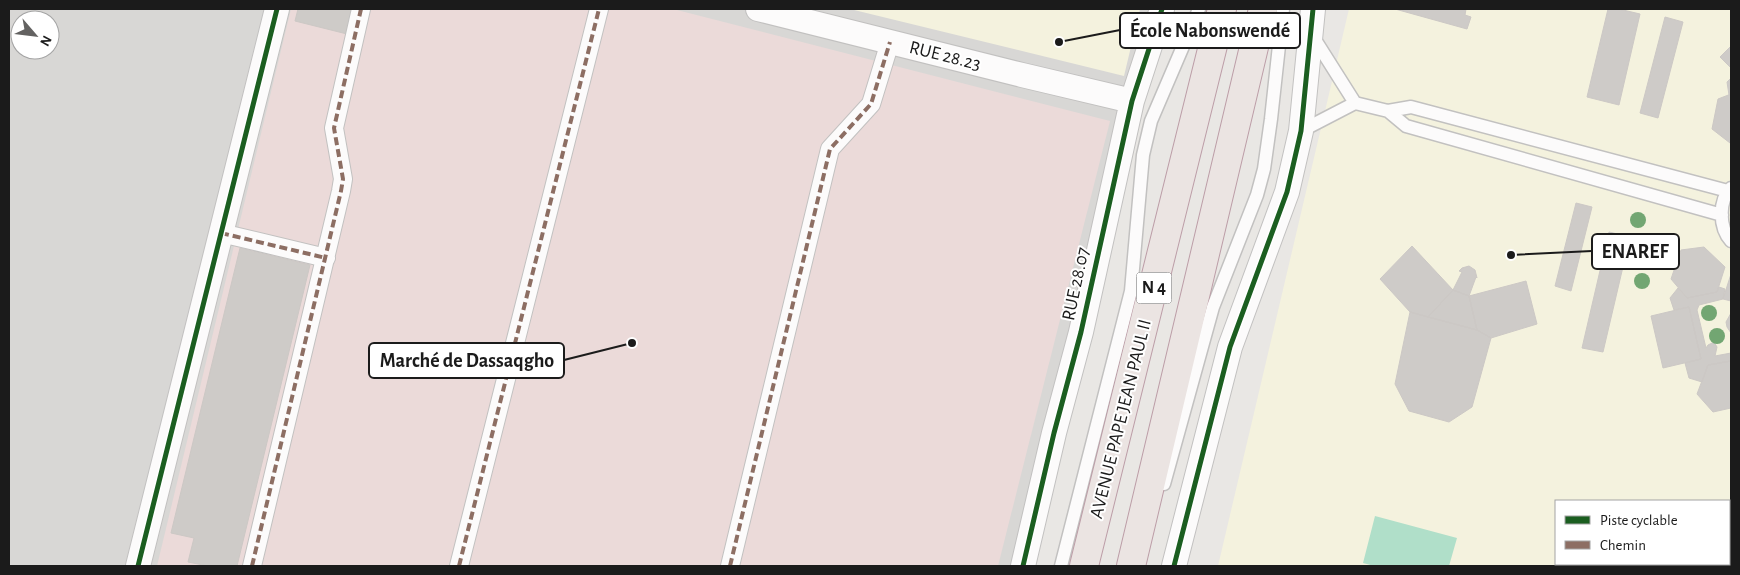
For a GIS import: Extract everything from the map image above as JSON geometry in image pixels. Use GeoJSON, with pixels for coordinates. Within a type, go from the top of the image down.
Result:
{"type":"FeatureCollection","features":[{"type":"Feature","properties":{"kind":"highway","name":"AVENUE PAPE JEAN PAUL II"},"geometry":{"type":"LineString","coordinates":[[1084,566],[1222,9]]}},
{"type":"Feature","properties":{"kind":"highway","name":"N 4"},"geometry":{"type":"LineString","coordinates":[[1131,566],[1263,9]]}},
{"type":"Feature","properties":{"kind":"street"},"geometry":{"type":"LineString","coordinates":[[138,566],[277,9]]}},
{"type":"Feature","properties":{"kind":"street"},"geometry":{"type":"LineString","coordinates":[[252,566],[326,258],[342,179],[334,128],[361,9]]}},
{"type":"Feature","properties":{"kind":"street"},"geometry":{"type":"LineString","coordinates":[[459,566],[599,9]]}},
{"type":"Feature","properties":{"kind":"street","name":"RUE 28.23"},"geometry":{"type":"LineString","coordinates":[[758,9],[1022,76],[1132,100]]}},
{"type":"Feature","properties":{"kind":"street","name":"RUE 28.07"},"geometry":{"type":"LineString","coordinates":[[1023,566],[1052,442],[1081,332],[1132,100],[1162,9]]}},
{"type":"Feature","properties":{"kind":"street"},"geometry":{"type":"LineString","coordinates":[[1174,566],[1230,347],[1287,192],[1301,132],[1311,20]]}},
{"type":"Feature","properties":{"kind":"street"},"geometry":{"type":"LineString","coordinates":[[730,566],[830,149],[871,104],[890,42]]}},
{"type":"Feature","properties":{"kind":"street"},"geometry":{"type":"LineString","coordinates":[[221,233],[326,258]]}},
{"type":"Feature","properties":{"kind":"lane"},"geometry":{"type":"LineString","coordinates":[[1061,566],[1131,291],[1143,155],[1151,121],[1199,9]]}},
{"type":"Feature","properties":{"kind":"lane"},"geometry":{"type":"LineString","coordinates":[[1162,493],[1213,308],[1257,194],[1264,169],[1283,9]]}},
{"type":"Feature","properties":{"kind":"lane"},"geometry":{"type":"LineString","coordinates":[[1311,20],[1355,103]]}},
{"type":"Feature","properties":{"kind":"lane"},"geometry":{"type":"LineString","coordinates":[[1301,132],[1355,103],[1388,111],[1411,107],[1730,189],[1722,205],[1722,223],[1731,241]]}},
{"type":"Feature","properties":{"kind":"lane"},"geometry":{"type":"LineString","coordinates":[[1388,111],[1406,126],[1722,215]]}},
{"type":"Feature","properties":{"kind":"shaded area"},"geometry":{"type":"Polygon","coordinates":[[[9,9],[1159,9],[1020,566],[9,566],[9,9]]]}},
{"type":"Feature","properties":{"kind":"shaded area"},"geometry":{"type":"Polygon","coordinates":[[[291,9],[673,9],[1110,121],[998,566],[157,566],[291,9]]]}},
{"type":"Feature","properties":{"kind":"shaded area"},"geometry":{"type":"Polygon","coordinates":[[[850,9],[1140,9],[1124,76],[850,9]]]}},
{"type":"Feature","properties":{"kind":"shaded area"},"geometry":{"type":"Polygon","coordinates":[[[1349,9],[1731,9],[1731,566],[1218,566],[1349,9]]]}},
{"type":"Feature","properties":{"kind":"green space"},"geometry":{"type":"Polygon","coordinates":[[[1375,516],[1457,538],[1449,566],[1374,566],[1363,563],[1375,516]]]}},
{"type":"Feature","properties":{"kind":"green space"},"geometry":{"type":"Polygon","coordinates":[[[1664,565],[1669,566],[1560,566],[1664,565]]]}},
{"type":"Feature","properties":{"kind":"building"},"geometry":{"type":"Polygon","coordinates":[[[298,9],[353,9],[347,34],[295,21],[298,9]]]}},
{"type":"Feature","properties":{"kind":"building"},"geometry":{"type":"Polygon","coordinates":[[[1395,9],[1466,9],[1465,15],[1471,17],[1467,29],[1395,9]]]}},
{"type":"Feature","properties":{"kind":"building"},"geometry":{"type":"Polygon","coordinates":[[[1608,9],[1619,9],[1640,14],[1619,105],[1587,97],[1608,9]]]}},
{"type":"Feature","properties":{"kind":"building"},"geometry":{"type":"Polygon","coordinates":[[[1665,17],[1683,22],[1658,118],[1640,113],[1665,17]]]}},
{"type":"Feature","properties":{"kind":"building"},"geometry":{"type":"Polygon","coordinates":[[[1731,46],[1731,68],[1720,57],[1731,46]]]}},
{"type":"Feature","properties":{"kind":"building"},"geometry":{"type":"Polygon","coordinates":[[[1731,78],[1731,94],[1729,95],[1727,82],[1731,78]]]}},
{"type":"Feature","properties":{"kind":"building"},"geometry":{"type":"Polygon","coordinates":[[[1731,94],[1730,143],[1712,129],[1718,99],[1731,94]]]}},
{"type":"Feature","properties":{"kind":"building"},"geometry":{"type":"Polygon","coordinates":[[[1576,203],[1592,207],[1571,291],[1555,286],[1576,203]]]}},
{"type":"Feature","properties":{"kind":"building"},"geometry":{"type":"Polygon","coordinates":[[[1609,232],[1630,237],[1603,352],[1582,348],[1609,232]]]}},
{"type":"Feature","properties":{"kind":"building"},"geometry":{"type":"Polygon","coordinates":[[[1412,246],[1453,290],[1428,317],[1410,312],[1380,279],[1412,246]]]}},
{"type":"Feature","properties":{"kind":"building"},"geometry":{"type":"Polygon","coordinates":[[[1704,247],[1725,267],[1717,292],[1687,298],[1671,279],[1681,250],[1704,247]]]}},
{"type":"Feature","properties":{"kind":"building"},"geometry":{"type":"Polygon","coordinates":[[[240,248],[310,265],[237,566],[208,566],[188,562],[194,538],[171,533],[240,248]]]}},
{"type":"Feature","properties":{"kind":"building"},"geometry":{"type":"Polygon","coordinates":[[[1469,266],[1475,270],[1477,278],[1469,296],[1453,290],[1462,272],[1459,271],[1469,266]]]}},
{"type":"Feature","properties":{"kind":"building"},"geometry":{"type":"Polygon","coordinates":[[[1731,274],[1731,301],[1723,299],[1731,274]]]}},
{"type":"Feature","properties":{"kind":"building"},"geometry":{"type":"Polygon","coordinates":[[[1526,281],[1537,324],[1491,338],[1477,330],[1469,296],[1526,281]]]}},
{"type":"Feature","properties":{"kind":"building"},"geometry":{"type":"Polygon","coordinates":[[[1719,287],[1725,289],[1723,299],[1699,305],[1697,310],[1706,348],[1714,342],[1717,347],[1715,356],[1731,353],[1731,361],[1708,365],[1702,382],[1689,378],[1685,363],[1701,359],[1689,307],[1674,310],[1670,298],[1678,288],[1687,298],[1717,292],[1719,287]]]}},
{"type":"Feature","properties":{"kind":"building"},"geometry":{"type":"Polygon","coordinates":[[[1453,290],[1469,296],[1477,330],[1428,317],[1453,290]]]}},
{"type":"Feature","properties":{"kind":"building"},"geometry":{"type":"Polygon","coordinates":[[[1689,307],[1701,359],[1663,368],[1651,316],[1689,307]]]}},
{"type":"Feature","properties":{"kind":"building"},"geometry":{"type":"Polygon","coordinates":[[[1410,312],[1477,330],[1491,338],[1472,407],[1449,422],[1409,411],[1395,384],[1410,312]]]}},
{"type":"Feature","properties":{"kind":"building"},"geometry":{"type":"Polygon","coordinates":[[[1731,313],[1731,333],[1726,322],[1731,313]]]}},
{"type":"Feature","properties":{"kind":"building"},"geometry":{"type":"Polygon","coordinates":[[[1731,361],[1731,408],[1713,412],[1697,394],[1708,365],[1731,361]]]}},
{"type":"Feature","properties":{"kind":"waterway"},"geometry":{"type":"LineString","coordinates":[[1106,413],[1120,367]]}},
{"type":"Feature","properties":{"kind":"marked path"},"geometry":{"type":"LineString","coordinates":[[252,566],[341,191],[343,179],[334,128],[361,9]]}},
{"type":"Feature","properties":{"kind":"marked path"},"geometry":{"type":"LineString","coordinates":[[459,566],[599,9]]}},
{"type":"Feature","properties":{"kind":"marked path"},"geometry":{"type":"LineString","coordinates":[[730,566],[830,149],[871,104],[890,42]]}},
{"type":"Feature","properties":{"kind":"marked path"},"geometry":{"type":"LineString","coordinates":[[221,233],[326,258]]}},
{"type":"Feature","properties":{"kind":"cycle path"},"geometry":{"type":"LineString","coordinates":[[138,566],[277,9]]}},
{"type":"Feature","properties":{"kind":"cycle path"},"geometry":{"type":"LineString","coordinates":[[1023,566],[1054,433],[1081,332],[1132,101],[1162,9]]}},
{"type":"Feature","properties":{"kind":"cycle path"},"geometry":{"type":"LineString","coordinates":[[1174,566],[1230,347],[1287,192],[1301,131],[1313,9]]}},
{"type":"Feature","properties":{"kind":"place","name":"École Nabonswendé"},"geometry":{"type":"Point","coordinates":[1059,42]}},
{"type":"Feature","properties":{"kind":"place","name":"ENAREF"},"geometry":{"type":"Point","coordinates":[1511,255]}},
{"type":"Feature","properties":{"kind":"place","name":"Marché de Dassaqgho"},"geometry":{"type":"Point","coordinates":[632,343]}}]}
